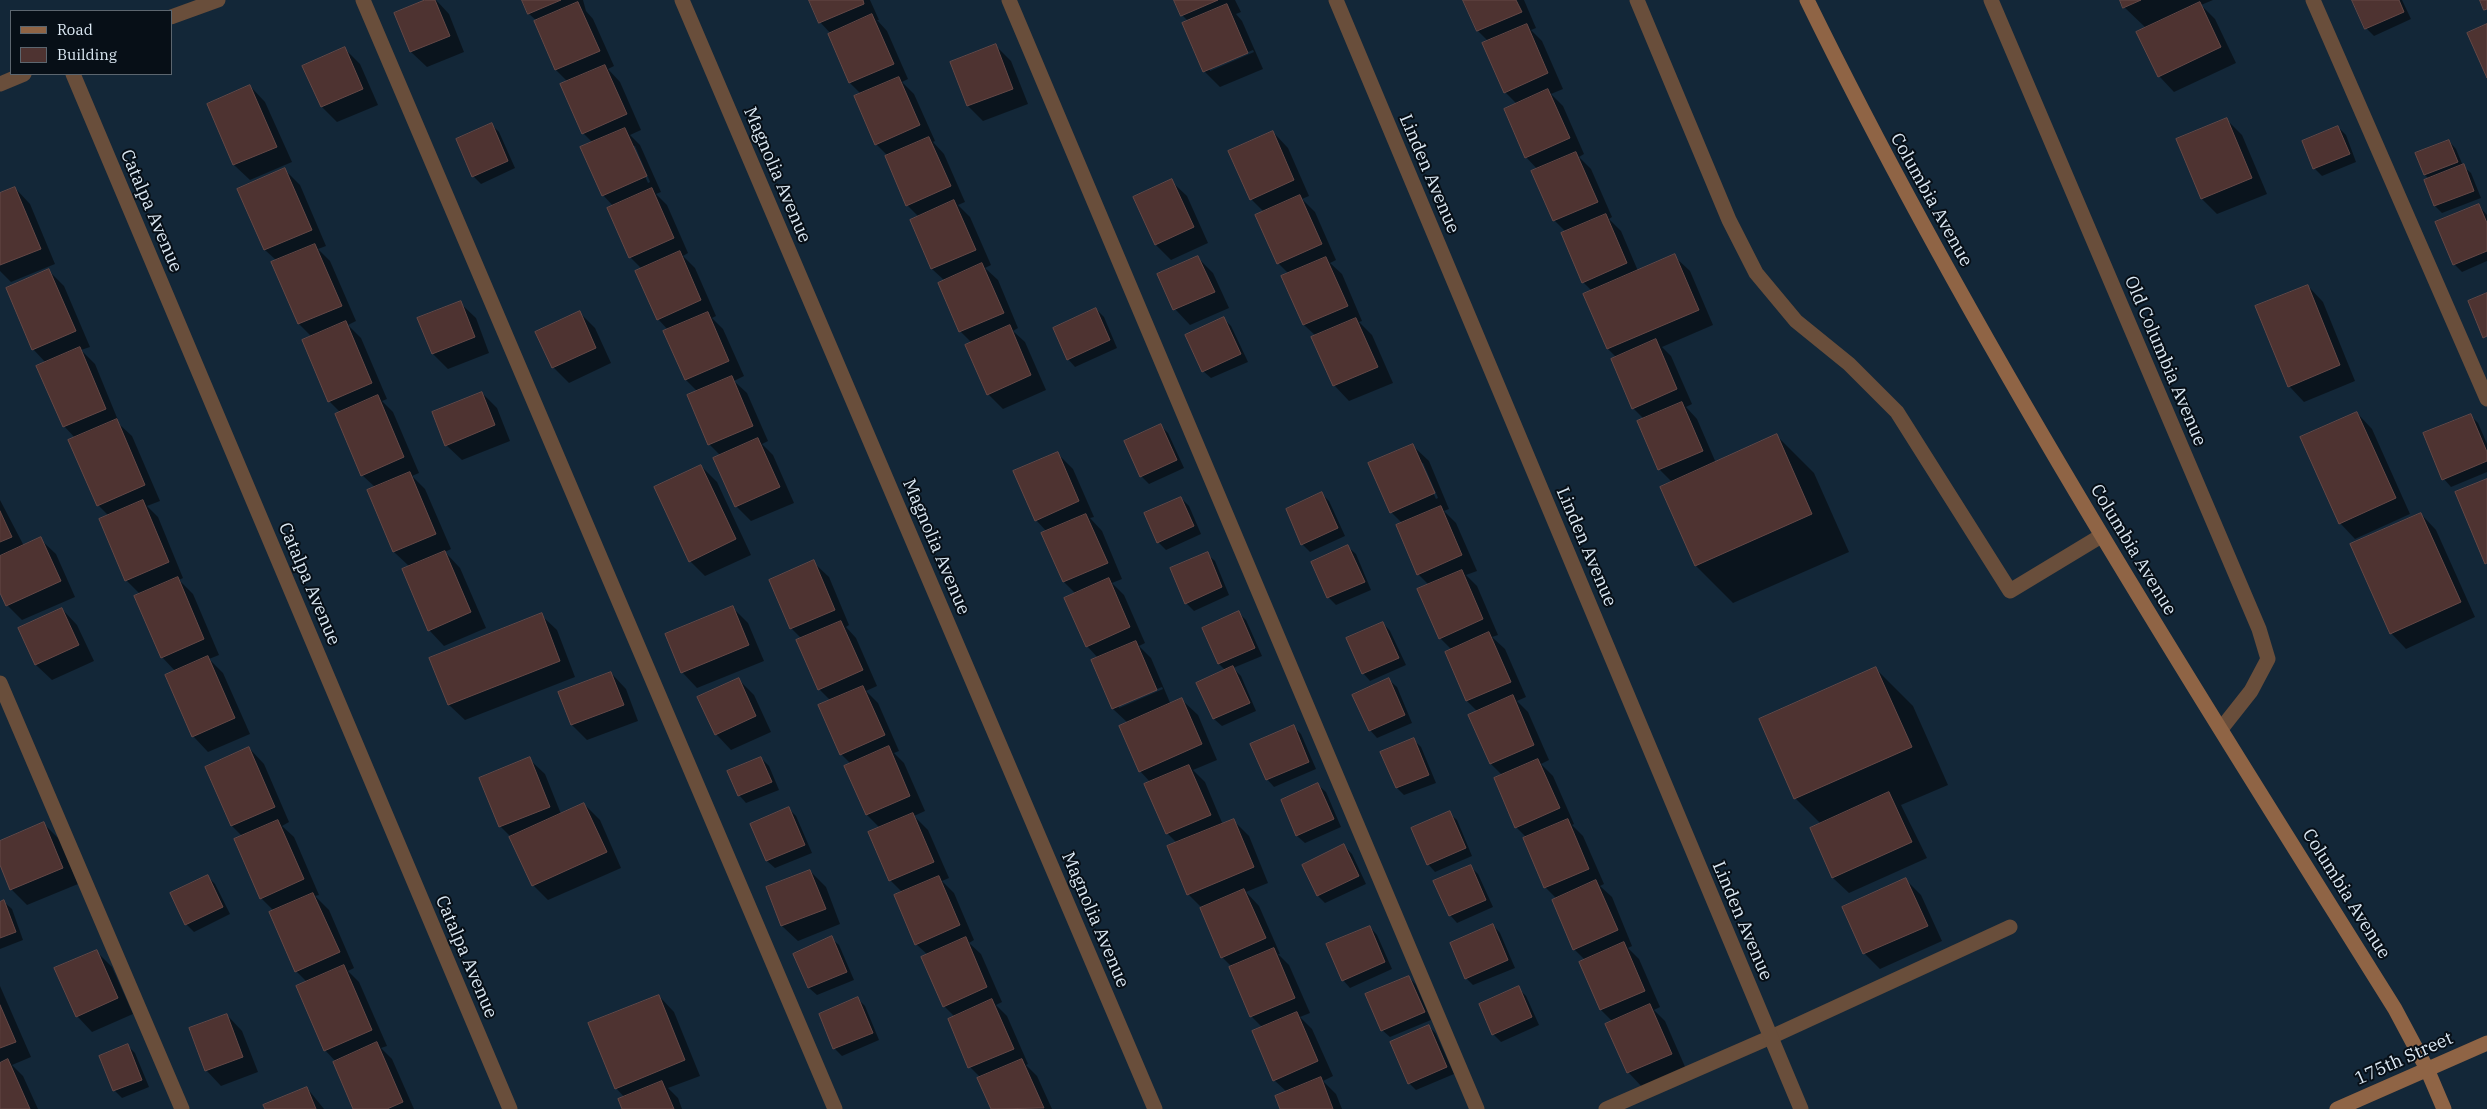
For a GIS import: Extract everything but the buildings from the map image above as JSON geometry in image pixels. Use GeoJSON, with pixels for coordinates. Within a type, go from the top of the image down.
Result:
{"type":"FeatureCollection","features":[{"type":"Feature","properties":{"kind":"street"},"geometry":{"type":"LineString","coordinates":[[172,17],[218,0]]}},
{"type":"Feature","properties":{"kind":"street"},"geometry":{"type":"LineString","coordinates":[[363,0],[835,1109]]}},
{"type":"Feature","properties":{"kind":"street","name":"Magnolia Avenue"},"geometry":{"type":"LineString","coordinates":[[682,0],[1155,1109]]}},
{"type":"Feature","properties":{"kind":"street"},"geometry":{"type":"LineString","coordinates":[[1009,0],[1477,1109]]}},
{"type":"Feature","properties":{"kind":"street","name":"Linden Avenue"},"geometry":{"type":"LineString","coordinates":[[1336,0],[1801,1109]]}},
{"type":"Feature","properties":{"kind":"street"},"geometry":{"type":"LineString","coordinates":[[1637,0],[1729,220],[1756,273],[1796,321],[1849,364],[1897,412],[2010,591],[2101,536]]}},
{"type":"Feature","properties":{"kind":"street","name":"Columbia Avenue"},"geometry":{"type":"LineString","coordinates":[[1807,0],[1860,108],[1933,244],[2101,536],[2395,1009],[2427,1069],[2444,1109]]}},
{"type":"Feature","properties":{"kind":"street","name":"Old Columbia Avenue"},"geometry":{"type":"LineString","coordinates":[[1991,0],[2259,629],[2268,659],[2251,691],[2221,729]]}},
{"type":"Feature","properties":{"kind":"street"},"geometry":{"type":"LineString","coordinates":[[2312,0],[2487,399]]}},
{"type":"Feature","properties":{"kind":"street"},"geometry":{"type":"LineString","coordinates":[[0,84],[22,75]]}},
{"type":"Feature","properties":{"kind":"street","name":"Catalpa Avenue"},"geometry":{"type":"LineString","coordinates":[[73,75],[510,1109]]}},
{"type":"Feature","properties":{"kind":"street"},"geometry":{"type":"LineString","coordinates":[[0,683],[182,1109]]}},
{"type":"Feature","properties":{"kind":"street"},"geometry":{"type":"LineString","coordinates":[[1606,1109],[1771,1037],[2010,927]]}},
{"type":"Feature","properties":{"kind":"street","name":"175th Street"},"geometry":{"type":"LineString","coordinates":[[2336,1109],[2487,1043]]}}]}
